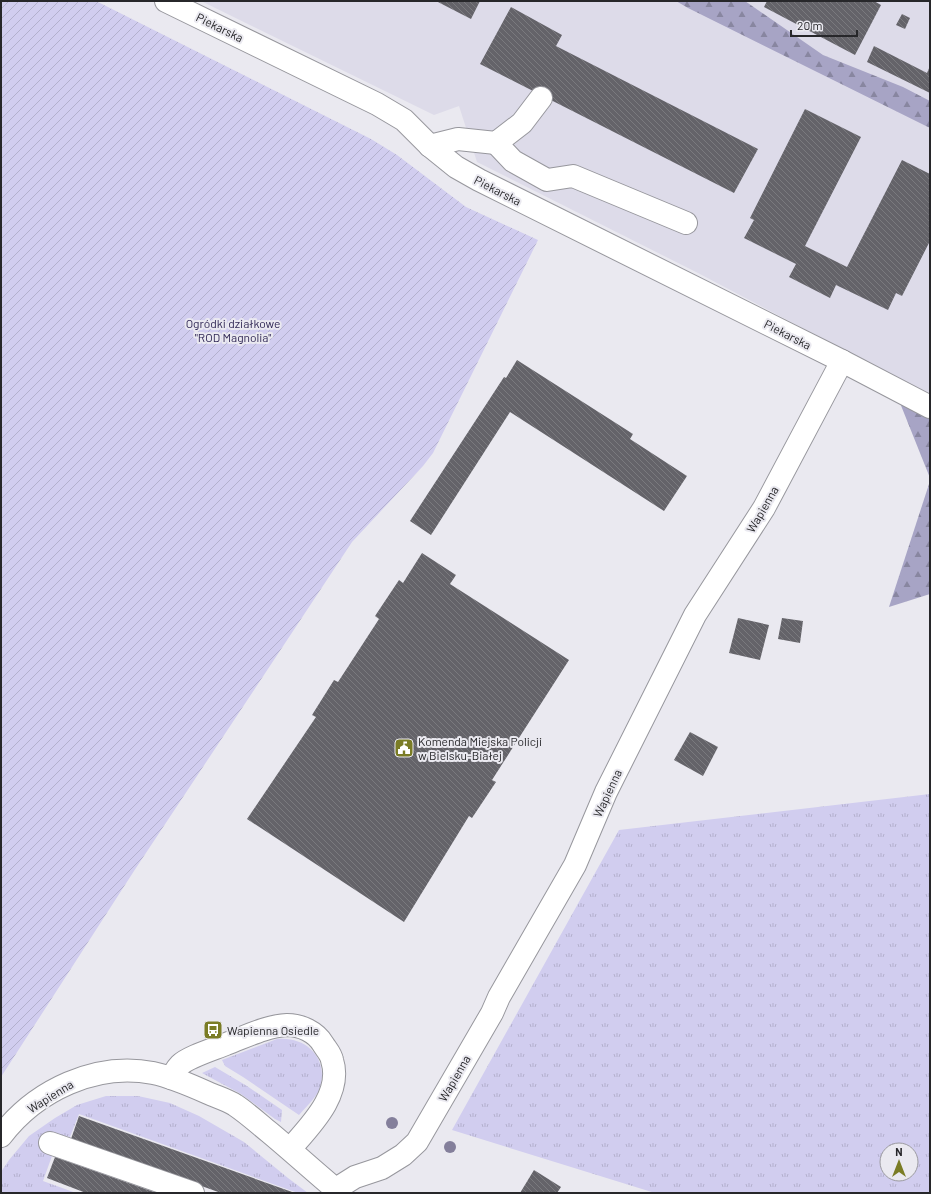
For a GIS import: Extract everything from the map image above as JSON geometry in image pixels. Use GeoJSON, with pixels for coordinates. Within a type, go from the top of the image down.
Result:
{"type":"FeatureCollection","features":[{"type":"Feature","properties":{"kind":"street","name":"Piekarska"},"geometry":{"type":"LineString","coordinates":[[177,4],[377,104],[404,120],[430,146],[456,167],[478,180],[842,361],[930,407]]}},
{"type":"Feature","properties":{"kind":"street"},"geometry":{"type":"LineString","coordinates":[[496,143],[522,123],[541,98]]}},
{"type":"Feature","properties":{"kind":"street"},"geometry":{"type":"LineString","coordinates":[[430,146],[458,139],[496,143],[513,161],[548,180],[573,176],[686,223]]}},
{"type":"Feature","properties":{"kind":"street","name":"Wapienna"},"geometry":{"type":"LineString","coordinates":[[1,1136],[26,1109],[51,1092],[75,1080],[101,1073],[134,1071],[153,1073],[171,1078],[235,1105],[290,1149],[338,1191],[355,1177],[382,1168],[403,1155],[417,1142],[492,1013],[499,997],[575,865],[606,792],[696,615],[764,508],[842,361]]}},
{"type":"Feature","properties":{"kind":"street"},"geometry":{"type":"LineString","coordinates":[[171,1078],[180,1065],[197,1056],[267,1029],[288,1025],[301,1027],[312,1033],[322,1041],[332,1060],[333,1082],[323,1107],[290,1149]]}},
{"type":"Feature","properties":{"kind":"street"},"geometry":{"type":"LineString","coordinates":[[50,1143],[193,1193]]}},
{"type":"Feature","properties":{"kind":"shaded area"},"geometry":{"type":"Polygon","coordinates":[[[201,1],[930,1],[930,395],[698,273],[477,162],[459,106],[434,115],[201,1]]]}},
{"type":"Feature","properties":{"kind":"green space","name":"Ogródki działkowe \"ROD Magnolia\""},"geometry":{"type":"Polygon","coordinates":[[[1,1],[96,1],[371,139],[397,155],[466,207],[538,240],[433,453],[423,466],[352,542],[134,871],[1,1077],[1,1]]]}},
{"type":"Feature","properties":{"kind":"green space"},"geometry":{"type":"Polygon","coordinates":[[[676,1],[745,1],[823,55],[903,87],[930,101],[930,128],[688,8],[676,1]]]}},
{"type":"Feature","properties":{"kind":"green space"},"geometry":{"type":"Polygon","coordinates":[[[896,393],[930,415],[930,478],[896,393]]]}},
{"type":"Feature","properties":{"kind":"green space"},"geometry":{"type":"Polygon","coordinates":[[[930,481],[930,594],[889,607],[930,481]]]}},
{"type":"Feature","properties":{"kind":"green space"},"geometry":{"type":"Polygon","coordinates":[[[930,794],[930,1193],[655,1193],[452,1130],[619,830],[930,794]]]}},
{"type":"Feature","properties":{"kind":"green space"},"geometry":{"type":"Polygon","coordinates":[[[277,1039],[288,1039],[306,1045],[313,1051],[321,1067],[322,1077],[320,1088],[313,1099],[299,1115],[225,1066],[222,1060],[277,1039]]]}},
{"type":"Feature","properties":{"kind":"green space"},"geometry":{"type":"Polygon","coordinates":[[[215,1067],[247,1086],[282,1110],[281,1122],[241,1094],[202,1073],[215,1067]]]}},
{"type":"Feature","properties":{"kind":"green space"},"geometry":{"type":"Polygon","coordinates":[[[106,1096],[138,1096],[170,1103],[199,1116],[244,1142],[308,1193],[298,1193],[79,1114],[70,1137],[53,1133],[46,1153],[52,1156],[43,1181],[76,1193],[1,1193],[1,1172],[29,1136],[77,1105],[106,1096]]]}},
{"type":"Feature","properties":{"kind":"building"},"geometry":{"type":"Polygon","coordinates":[[[436,1],[480,1],[471,19],[436,1]]]}},
{"type":"Feature","properties":{"kind":"building"},"geometry":{"type":"Polygon","coordinates":[[[767,1],[874,1],[881,5],[855,55],[764,7],[767,1]]]}},
{"type":"Feature","properties":{"kind":"building"},"geometry":{"type":"Polygon","coordinates":[[[511,7],[562,35],[556,46],[758,149],[734,193],[480,64],[511,7]]]}},
{"type":"Feature","properties":{"kind":"building"},"geometry":{"type":"Polygon","coordinates":[[[902,14],[910,18],[905,29],[896,25],[902,14]]]}},
{"type":"Feature","properties":{"kind":"building"},"geometry":{"type":"Polygon","coordinates":[[[874,46],[927,73],[930,66],[930,93],[867,62],[874,46]]]}},
{"type":"Feature","properties":{"kind":"building"},"geometry":{"type":"Polygon","coordinates":[[[805,109],[861,137],[805,246],[847,267],[902,160],[930,174],[930,241],[902,296],[896,293],[888,310],[836,285],[830,298],[789,277],[796,264],[744,238],[754,220],[750,218],[805,109]]]}},
{"type":"Feature","properties":{"kind":"building"},"geometry":{"type":"Polygon","coordinates":[[[517,360],[633,434],[630,439],[687,476],[664,511],[510,412],[431,535],[410,521],[504,377],[506,378],[517,360]]]}},
{"type":"Feature","properties":{"kind":"building","name":"Komenda Miejska Policji w Bielsku-Białej"},"geometry":{"type":"Polygon","coordinates":[[[422,553],[456,575],[450,584],[569,660],[492,780],[496,782],[472,818],[469,816],[404,922],[247,819],[316,717],[312,715],[334,680],[338,682],[379,619],[375,616],[399,580],[403,583],[422,553]]]}},
{"type":"Feature","properties":{"kind":"building"},"geometry":{"type":"Polygon","coordinates":[[[738,618],[769,625],[760,660],[729,653],[738,618]]]}},
{"type":"Feature","properties":{"kind":"building"},"geometry":{"type":"Polygon","coordinates":[[[782,618],[803,621],[800,643],[778,639],[782,618]]]}},
{"type":"Feature","properties":{"kind":"building"},"geometry":{"type":"Polygon","coordinates":[[[690,732],[718,747],[703,776],[674,760],[690,732]]]}},
{"type":"Feature","properties":{"kind":"building"},"geometry":{"type":"Polygon","coordinates":[[[79,1116],[295,1193],[221,1193],[71,1139],[79,1116]]]}},
{"type":"Feature","properties":{"kind":"building"},"geometry":{"type":"Polygon","coordinates":[[[55,1157],[157,1193],[86,1193],[47,1178],[55,1157]]]}},
{"type":"Feature","properties":{"kind":"building"},"geometry":{"type":"Polygon","coordinates":[[[534,1170],[561,1187],[557,1193],[520,1193],[534,1170]]]}},
{"type":"Feature","properties":{"kind":"place","name":"Komenda Miejska Policji w Bielsku-Białej"},"geometry":{"type":"Point","coordinates":[404,748]}},
{"type":"Feature","properties":{"kind":"place","name":"Wapienna Osiedle"},"geometry":{"type":"Point","coordinates":[213,1030]}}]}
